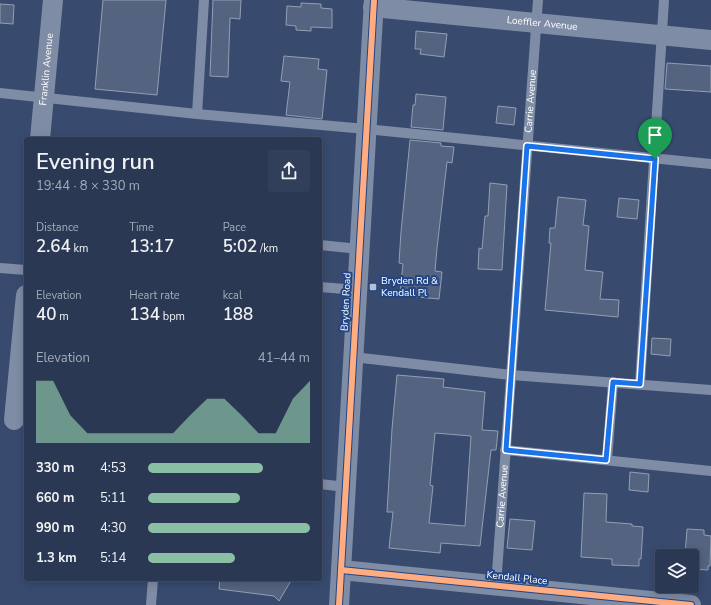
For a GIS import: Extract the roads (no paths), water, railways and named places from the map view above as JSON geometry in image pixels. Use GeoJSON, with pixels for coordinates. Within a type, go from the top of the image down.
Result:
{"type":"FeatureCollection","features":[{"type":"Feature","properties":{"kind":"street","name":"Franklin Avenue"},"geometry":{"type":"LineString","coordinates":[[40,137],[53,0]]}},
{"type":"Feature","properties":{"kind":"street","name":"Loeffler Avenue"},"geometry":{"type":"LineString","coordinates":[[374,3],[536,23],[711,40]]}},
{"type":"Feature","properties":{"kind":"street","name":"Bryden Road"},"geometry":{"type":"LineString","coordinates":[[339,605],[374,3]]}},
{"type":"Feature","properties":{"kind":"street"},"geometry":{"type":"LineString","coordinates":[[14,420],[24,316]]}},
{"type":"Feature","properties":{"kind":"street","name":"Kendall Place"},"geometry":{"type":"LineString","coordinates":[[341,570],[496,586],[598,600],[691,605]]}},
{"type":"Feature","properties":{"kind":"lane"},"geometry":{"type":"LineString","coordinates":[[197,114],[204,0]]}},
{"type":"Feature","properties":{"kind":"lane","name":"Carrie Avenue"},"geometry":{"type":"LineString","coordinates":[[496,586],[538,0]]}},
{"type":"Feature","properties":{"kind":"lane"},"geometry":{"type":"LineString","coordinates":[[640,384],[664,0]]}},
{"type":"Feature","properties":{"kind":"lane"},"geometry":{"type":"LineString","coordinates":[[0,93],[44,96],[197,114],[366,128],[711,164]]}},
{"type":"Feature","properties":{"kind":"lane"},"geometry":{"type":"LineString","coordinates":[[322,245],[359,249]]}},
{"type":"Feature","properties":{"kind":"lane"},"geometry":{"type":"LineString","coordinates":[[0,268],[24,270]]}},
{"type":"Feature","properties":{"kind":"lane"},"geometry":{"type":"LineString","coordinates":[[322,287],[357,290]]}},
{"type":"Feature","properties":{"kind":"lane"},"geometry":{"type":"LineString","coordinates":[[353,357],[511,375],[711,390]]}},
{"type":"Feature","properties":{"kind":"lane"},"geometry":{"type":"LineString","coordinates":[[606,460],[613,382]]}},
{"type":"Feature","properties":{"kind":"lane"},"geometry":{"type":"LineString","coordinates":[[506,450],[711,471]]}},
{"type":"Feature","properties":{"kind":"lane"},"geometry":{"type":"LineString","coordinates":[[322,484],[346,487]]}},
{"type":"Feature","properties":{"kind":"lane"},"geometry":{"type":"LineString","coordinates":[[151,605],[153,581]]}},
{"type":"Feature","properties":{"kind":"place","name":"Bryden Rd & Kendall Pl"},"geometry":{"type":"Point","coordinates":[373,287]}}]}
